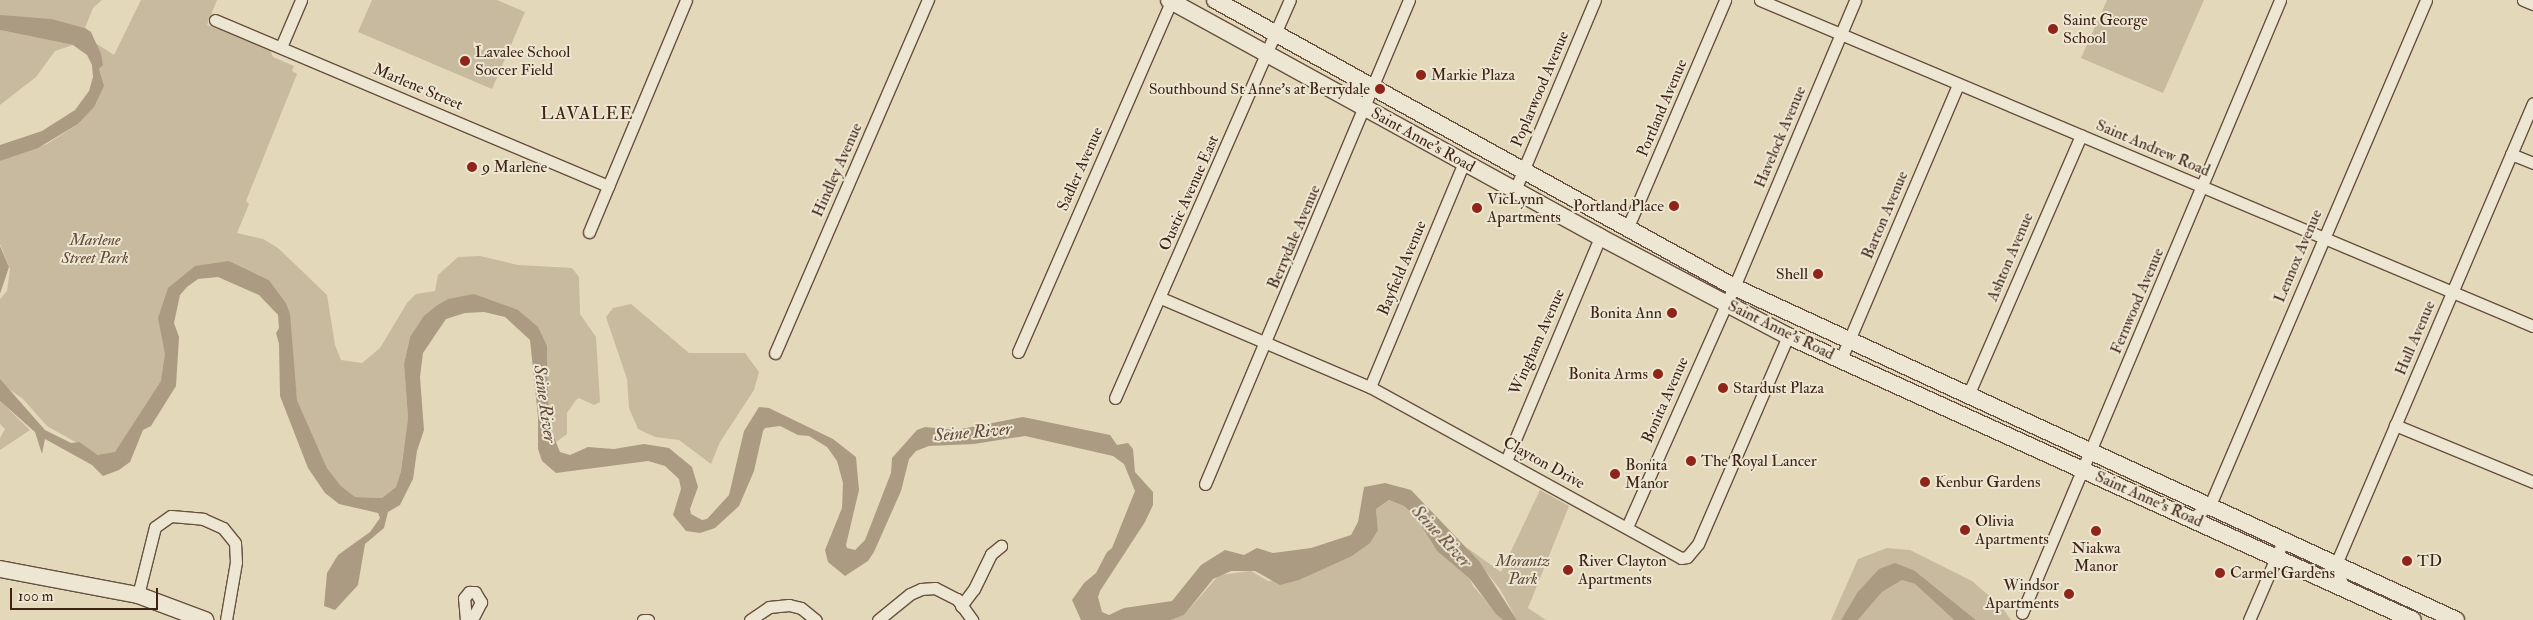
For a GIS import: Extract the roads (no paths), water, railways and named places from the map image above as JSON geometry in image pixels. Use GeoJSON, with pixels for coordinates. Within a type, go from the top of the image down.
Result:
{"type":"FeatureCollection","features":[{"type":"Feature","properties":{"kind":"main road","name":"Saint Anne's Road"},"geometry":{"type":"LineString","coordinates":[[1215,0],[1276,36],[1523,173],[1734,287],[1969,393],[2091,452],[2284,539],[2456,620]]}},
{"type":"Feature","properties":{"kind":"main road","name":"Saint Anne's Road"},"geometry":{"type":"LineString","coordinates":[[1171,1],[1600,238],[1788,336],[2409,618]]}},
{"type":"Feature","properties":{"kind":"main road"},"geometry":{"type":"LineString","coordinates":[[0,569],[138,595],[205,620]]}},
{"type":"Feature","properties":{"kind":"main road"},"geometry":{"type":"LineString","coordinates":[[2409,618],[2425,606]]}},
{"type":"Feature","properties":{"kind":"street"},"geometry":{"type":"LineString","coordinates":[[281,47],[301,0]]}},
{"type":"Feature","properties":{"kind":"street"},"geometry":{"type":"LineString","coordinates":[[589,232],[686,0]]}},
{"type":"Feature","properties":{"kind":"street","name":"Hindley Avenue"},"geometry":{"type":"LineString","coordinates":[[775,353],[928,0]]}},
{"type":"Feature","properties":{"kind":"street","name":"Oustic Avenue East"},"geometry":{"type":"LineString","coordinates":[[1114,398],[1161,298],[1269,55],[1290,0]]}},
{"type":"Feature","properties":{"kind":"street","name":"Berrydale Avenue"},"geometry":{"type":"LineString","coordinates":[[1205,484],[1266,344],[1409,0]]}},
{"type":"Feature","properties":{"kind":"street","name":"Poplarwood Avenue"},"geometry":{"type":"LineString","coordinates":[[1514,190],[1523,173],[1595,0]]}},
{"type":"Feature","properties":{"kind":"street","name":"Portland Avenue"},"geometry":{"type":"LineString","coordinates":[[1628,229],[1725,0]]}},
{"type":"Feature","properties":{"kind":"street","name":"Saint Andrew Road"},"geometry":{"type":"LineString","coordinates":[[1760,0],[2533,326]]}},
{"type":"Feature","properties":{"kind":"street","name":"Havelock Avenue"},"geometry":{"type":"LineString","coordinates":[[1734,287],[1856,0]]}},
{"type":"Feature","properties":{"kind":"street","name":"Fernwood Avenue"},"geometry":{"type":"LineString","coordinates":[[2022,613],[2280,0]]}},
{"type":"Feature","properties":{"kind":"street","name":"Lennox Avenue"},"geometry":{"type":"LineString","coordinates":[[2210,505],[2426,0]]}},
{"type":"Feature","properties":{"kind":"street"},"geometry":{"type":"LineString","coordinates":[[2523,0],[2533,4]]}},
{"type":"Feature","properties":{"kind":"street","name":"Sadler Avenue"},"geometry":{"type":"LineString","coordinates":[[1018,352],[1171,1]]}},
{"type":"Feature","properties":{"kind":"street","name":"Marlene Street"},"geometry":{"type":"LineString","coordinates":[[215,20],[608,186]]}},
{"type":"Feature","properties":{"kind":"street","name":"Barton Avenue"},"geometry":{"type":"LineString","coordinates":[[1841,359],[1958,85]]}},
{"type":"Feature","properties":{"kind":"street","name":"Hull Avenue"},"geometry":{"type":"LineString","coordinates":[[2336,564],[2533,103]]}},
{"type":"Feature","properties":{"kind":"street","name":"Ashton Avenue"},"geometry":{"type":"LineString","coordinates":[[1969,393],[2081,135]]}},
{"type":"Feature","properties":{"kind":"street"},"geometry":{"type":"LineString","coordinates":[[2511,154],[2533,163]]}},
{"type":"Feature","properties":{"kind":"street","name":"Bayfield Avenue"},"geometry":{"type":"LineString","coordinates":[[1370,387],[1464,162]]}},
{"type":"Feature","properties":{"kind":"street","name":"Wingham Avenue"},"geometry":{"type":"LineString","coordinates":[[1506,460],[1600,238]]}},
{"type":"Feature","properties":{"kind":"street","name":"Bonita Avenue"},"geometry":{"type":"LineString","coordinates":[[1627,527],[1725,303],[1734,287]]}},
{"type":"Feature","properties":{"kind":"street","name":"Clayton Drive"},"geometry":{"type":"LineString","coordinates":[[1161,298],[1370,387],[1506,460],[1681,558],[1692,553],[1788,336]]}},
{"type":"Feature","properties":{"kind":"street"},"geometry":{"type":"LineString","coordinates":[[2395,425],[2533,482]]}},
{"type":"Feature","properties":{"kind":"street"},"geometry":{"type":"LineString","coordinates":[[2191,519],[2210,505]]}},
{"type":"Feature","properties":{"kind":"street"},"geometry":{"type":"LineString","coordinates":[[138,595],[149,539],[155,527],[171,516],[203,519],[229,533],[237,551],[226,620]]}},
{"type":"Feature","properties":{"kind":"street"},"geometry":{"type":"LineString","coordinates":[[2249,620],[2284,539]]}},
{"type":"Feature","properties":{"kind":"street"},"geometry":{"type":"LineString","coordinates":[[962,606],[974,589],[991,554],[1001,546]]}},
{"type":"Feature","properties":{"kind":"street"},"geometry":{"type":"LineString","coordinates":[[2336,564],[2343,587]]}},
{"type":"Feature","properties":{"kind":"street"},"geometry":{"type":"LineString","coordinates":[[878,620],[921,588],[945,592],[962,606],[972,620]]}},
{"type":"Feature","properties":{"kind":"street"},"geometry":{"type":"LineString","coordinates":[[466,620],[464,598],[469,592],[474,592],[481,602],[472,620]]}},
{"type":"Feature","properties":{"kind":"street"},"geometry":{"type":"LineString","coordinates":[[750,620],[769,607],[789,605],[801,608],[816,620]]}},
{"type":"Feature","properties":{"kind":"street"},"geometry":{"type":"LineString","coordinates":[[643,620],[648,620]]}},
{"type":"Feature","properties":{"kind":"water"},"geometry":{"type":"Polygon","coordinates":[[[0,15],[52,19],[85,28],[91,32],[101,54],[103,65],[99,69],[104,86],[94,107],[78,124],[38,148],[0,161],[0,145],[42,131],[75,110],[89,91],[93,77],[92,65],[87,55],[73,45],[0,30],[0,15]]]}},
{"type":"Feature","properties":{"kind":"water"},"geometry":{"type":"Polygon","coordinates":[[[0,246],[9,267],[0,294],[0,246]]]}},
{"type":"Feature","properties":{"kind":"water","name":"Seine River"},"geometry":{"type":"Polygon","coordinates":[[[229,261],[269,280],[286,303],[290,314],[297,400],[327,468],[341,486],[355,497],[382,498],[396,487],[401,471],[408,418],[404,364],[410,337],[424,316],[436,306],[448,299],[474,294],[518,310],[538,327],[547,346],[548,400],[553,435],[560,452],[570,455],[588,447],[614,449],[644,444],[669,448],[692,467],[698,487],[690,509],[691,514],[702,520],[707,519],[729,495],[744,431],[759,407],[769,408],[833,439],[856,457],[859,490],[846,545],[847,548],[855,550],[865,540],[891,473],[892,458],[917,430],[925,427],[956,430],[1023,417],[1110,435],[1117,445],[1128,443],[1133,449],[1135,472],[1153,492],[1153,505],[1145,522],[1100,591],[1098,597],[1102,612],[1109,615],[1124,608],[1172,601],[1201,565],[1225,550],[1244,555],[1257,548],[1273,553],[1311,548],[1351,535],[1358,522],[1364,487],[1385,483],[1411,490],[1479,561],[1517,620],[1503,620],[1496,614],[1470,579],[1437,551],[1416,517],[1404,506],[1389,500],[1376,509],[1378,530],[1370,543],[1352,556],[1299,580],[1280,585],[1255,571],[1231,571],[1213,579],[1184,615],[1171,620],[1081,620],[1072,600],[1084,583],[1096,573],[1107,552],[1112,548],[1135,491],[1124,464],[1113,456],[1025,436],[974,444],[929,446],[916,451],[909,459],[901,491],[874,552],[868,561],[845,576],[828,562],[825,550],[842,508],[843,483],[837,461],[827,447],[809,436],[798,435],[780,426],[765,428],[763,431],[754,471],[739,506],[715,528],[700,533],[686,531],[673,515],[681,489],[679,479],[665,466],[648,461],[556,473],[542,461],[538,449],[538,417],[530,340],[505,317],[484,312],[465,313],[446,319],[423,353],[420,377],[424,430],[417,451],[413,479],[400,505],[388,512],[384,528],[365,544],[358,585],[335,610],[324,606],[327,573],[338,555],[370,532],[380,518],[378,513],[339,504],[325,493],[308,468],[280,396],[279,344],[276,333],[279,328],[278,315],[259,295],[218,277],[198,279],[180,295],[174,323],[179,337],[176,386],[151,426],[143,430],[130,462],[119,470],[103,476],[92,465],[45,439],[42,454],[35,432],[0,401],[0,379],[45,430],[71,443],[79,442],[98,455],[115,452],[161,381],[165,354],[158,318],[168,288],[195,266],[229,261]]]}},
{"type":"Feature","properties":{"kind":"water"},"geometry":{"type":"Polygon","coordinates":[[[1895,563],[1915,571],[1976,620],[1954,620],[1915,584],[1902,580],[1882,592],[1858,620],[1841,620],[1857,593],[1879,569],[1895,563]]]}},
{"type":"Feature","properties":{"kind":"place","name":"Saint George School"},"geometry":{"type":"Point","coordinates":[2053,29]}},
{"type":"Feature","properties":{"kind":"place","name":"Lavalee School Soccer Field"},"geometry":{"type":"Point","coordinates":[465,61]}},
{"type":"Feature","properties":{"kind":"place","name":"Markie Plaza"},"geometry":{"type":"Point","coordinates":[1421,75]}},
{"type":"Feature","properties":{"kind":"place","name":"Southbound St Anne's at Berrydale"},"geometry":{"type":"Point","coordinates":[1380,89]}},
{"type":"Feature","properties":{"kind":"place","name":"9 Marlene"},"geometry":{"type":"Point","coordinates":[472,167]}},
{"type":"Feature","properties":{"kind":"place","name":"Portland Place"},"geometry":{"type":"Point","coordinates":[1674,206]}},
{"type":"Feature","properties":{"kind":"place","name":"VicLynn Apartments"},"geometry":{"type":"Point","coordinates":[1477,208]}},
{"type":"Feature","properties":{"kind":"place","name":"Shell"},"geometry":{"type":"Point","coordinates":[1818,274]}},
{"type":"Feature","properties":{"kind":"place","name":"Bonita Ann"},"geometry":{"type":"Point","coordinates":[1672,313]}},
{"type":"Feature","properties":{"kind":"place","name":"Bonita Arms"},"geometry":{"type":"Point","coordinates":[1658,374]}},
{"type":"Feature","properties":{"kind":"place","name":"Stardust Plaza"},"geometry":{"type":"Point","coordinates":[1723,388]}},
{"type":"Feature","properties":{"kind":"place","name":"The Royal Lancer"},"geometry":{"type":"Point","coordinates":[1691,461]}},
{"type":"Feature","properties":{"kind":"place","name":"Bonita Manor"},"geometry":{"type":"Point","coordinates":[1615,474]}},
{"type":"Feature","properties":{"kind":"place","name":"Kenbur Gardens"},"geometry":{"type":"Point","coordinates":[1925,482]}},
{"type":"Feature","properties":{"kind":"place","name":"Olivia Apartments"},"geometry":{"type":"Point","coordinates":[1965,530]}},
{"type":"Feature","properties":{"kind":"place","name":"Niakwa Manor"},"geometry":{"type":"Point","coordinates":[2096,531]}},
{"type":"Feature","properties":{"kind":"place","name":"TD"},"geometry":{"type":"Point","coordinates":[2407,561]}},
{"type":"Feature","properties":{"kind":"place","name":"River Clayton Apartments"},"geometry":{"type":"Point","coordinates":[1568,570]}},
{"type":"Feature","properties":{"kind":"place","name":"Carmel Gardens"},"geometry":{"type":"Point","coordinates":[2220,573]}},
{"type":"Feature","properties":{"kind":"place","name":"Windsor Apartments"},"geometry":{"type":"Point","coordinates":[2069,594]}},
{"type":"Feature","properties":{"kind":"district","name":"LAVALEE"},"geometry":{"type":"Point","coordinates":[587,114]}},
{"type":"Feature","properties":{"kind":"park label","name":"Marlene Street Park"},"geometry":{"type":"Point","coordinates":[95,249]}},
{"type":"Feature","properties":{"kind":"park label","name":"Morantz Park"},"geometry":{"type":"Point","coordinates":[1523,570]}}]}
